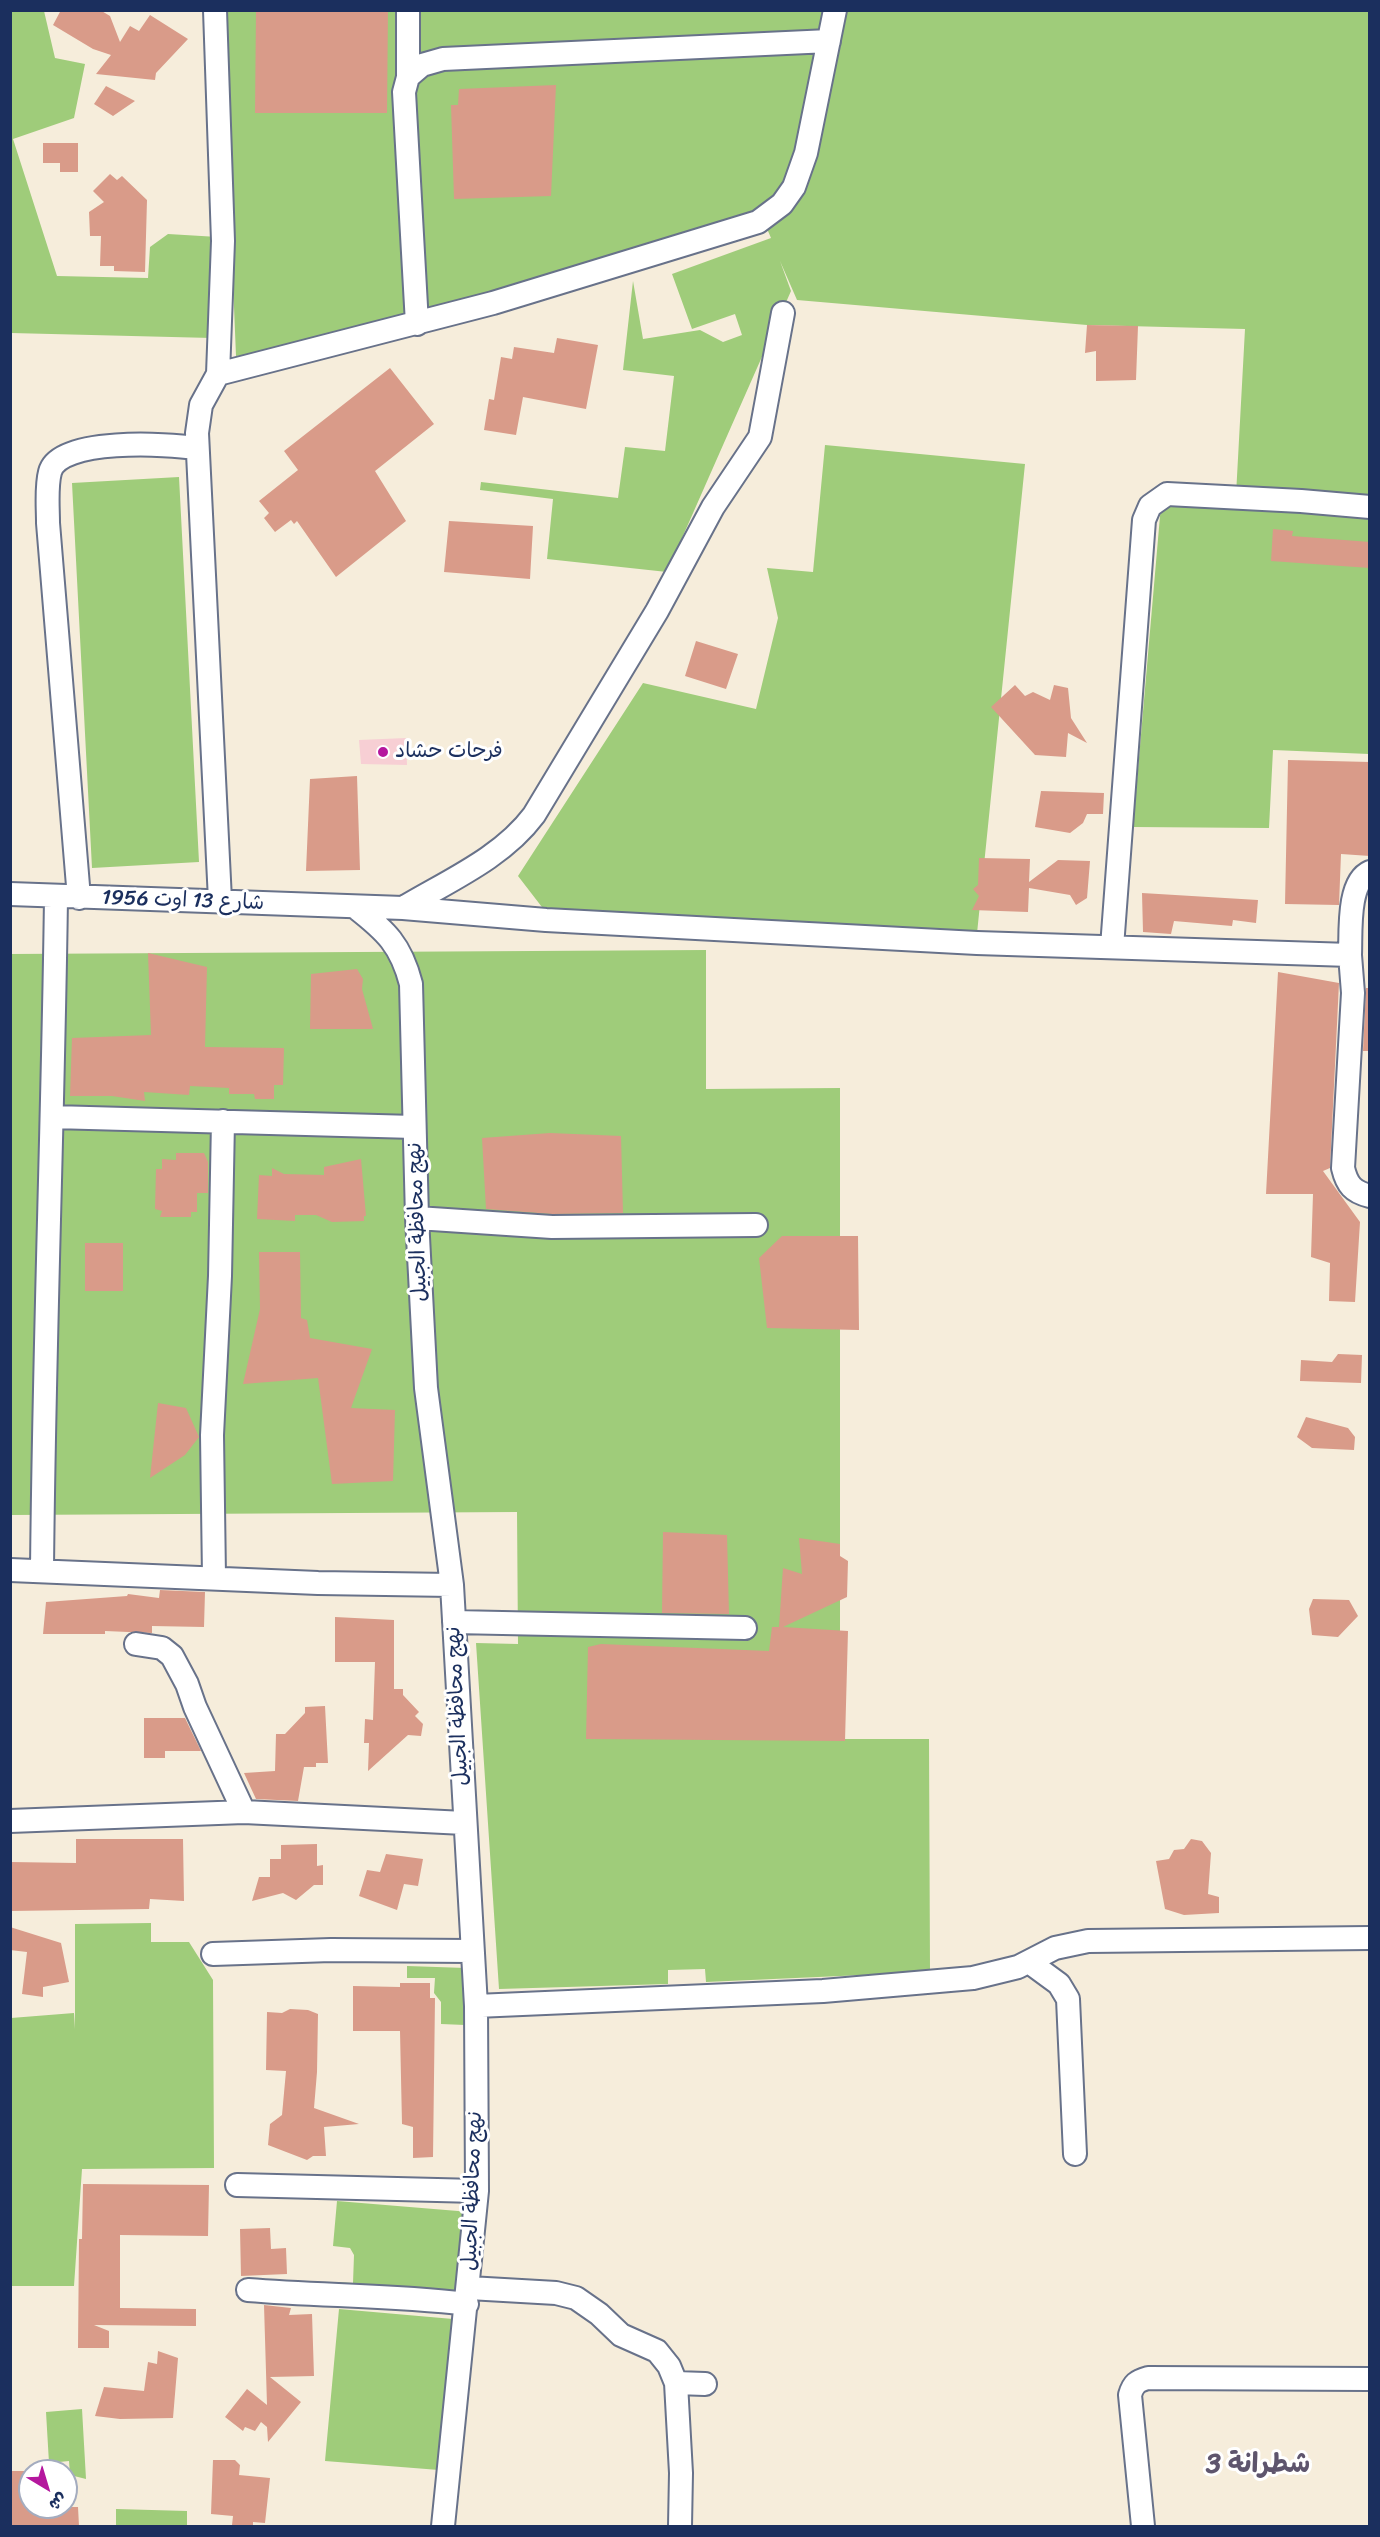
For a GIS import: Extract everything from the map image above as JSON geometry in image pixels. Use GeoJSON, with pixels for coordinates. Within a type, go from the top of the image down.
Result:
{"type":"FeatureCollection","features":[{"type":"Feature","properties":{"kind":"street"},"geometry":{"type":"LineString","coordinates":[[215,10],[223,241],[218,374],[201,405],[198,448],[220,900]]}},
{"type":"Feature","properties":{"kind":"street"},"geometry":{"type":"LineString","coordinates":[[408,10],[408,77],[404,92],[404,120],[417,324]]}},
{"type":"Feature","properties":{"kind":"street"},"geometry":{"type":"LineString","coordinates":[[218,374],[515,297],[758,222],[782,204],[794,187],[806,153],[835,10]]}},
{"type":"Feature","properties":{"kind":"street"},"geometry":{"type":"LineString","coordinates":[[408,77],[422,65],[443,59],[829,41]]}},
{"type":"Feature","properties":{"kind":"street"},"geometry":{"type":"LineString","coordinates":[[403,908],[502,848],[519,835],[534,815],[657,611],[712,507],[760,437],[783,313]]}},
{"type":"Feature","properties":{"kind":"street"},"geometry":{"type":"LineString","coordinates":[[42,1571],[45,1334],[53,1117],[67,898],[48,523],[50,471],[62,455],[85,449],[162,443],[198,448]]}},
{"type":"Feature","properties":{"kind":"street"},"geometry":{"type":"LineString","coordinates":[[1112,947],[1144,520],[1150,506],[1167,494],[1370,507]]}},
{"type":"Feature","properties":{"kind":"street"},"geometry":{"type":"LineString","coordinates":[[1370,872],[1358,879],[1354,890],[1350,956],[1353,993],[1343,1168],[1346,1181],[1352,1189],[1370,1196]]}},
{"type":"Feature","properties":{"kind":"street","name":"شارع 13 اوت 1956"},"geometry":{"type":"LineString","coordinates":[[10,894],[67,898],[220,900],[403,908],[546,920],[1350,956]]}},
{"type":"Feature","properties":{"kind":"street","name":"نهج محافظة الجبيل"},"geometry":{"type":"LineString","coordinates":[[355,907],[381,927],[405,960],[411,984],[417,1218],[426,1388],[452,1585],[471,1951],[476,2006],[477,2191],[443,2526]]}},
{"type":"Feature","properties":{"kind":"street"},"geometry":{"type":"LineString","coordinates":[[53,1117],[414,1127]]}},
{"type":"Feature","properties":{"kind":"street"},"geometry":{"type":"LineString","coordinates":[[214,1577],[212,1435],[220,1276],[223,1121]]}},
{"type":"Feature","properties":{"kind":"street"},"geometry":{"type":"LineString","coordinates":[[417,1218],[552,1227],[756,1225]]}},
{"type":"Feature","properties":{"kind":"street"},"geometry":{"type":"LineString","coordinates":[[10,1570],[318,1583],[452,1585]]}},
{"type":"Feature","properties":{"kind":"street"},"geometry":{"type":"LineString","coordinates":[[454,1622],[746,1628]]}},
{"type":"Feature","properties":{"kind":"street"},"geometry":{"type":"LineString","coordinates":[[136,1644],[162,1648],[172,1656],[187,1684],[195,1707],[244,1812]]}},
{"type":"Feature","properties":{"kind":"street"},"geometry":{"type":"LineString","coordinates":[[10,1821],[244,1812],[464,1823]]}},
{"type":"Feature","properties":{"kind":"street"},"geometry":{"type":"LineString","coordinates":[[476,2006],[846,1989],[973,1978],[1018,1967],[1055,1948],[1088,1941],[1370,1938]]}},
{"type":"Feature","properties":{"kind":"street"},"geometry":{"type":"LineString","coordinates":[[213,1954],[331,1950],[471,1951]]}},
{"type":"Feature","properties":{"kind":"street"},"geometry":{"type":"LineString","coordinates":[[1029,1962],[1059,1984],[1068,1998],[1075,2154]]}},
{"type":"Feature","properties":{"kind":"street"},"geometry":{"type":"LineString","coordinates":[[237,2185],[477,2191]]}},
{"type":"Feature","properties":{"kind":"street"},"geometry":{"type":"LineString","coordinates":[[248,2290],[425,2299],[556,2293],[576,2298],[599,2314],[621,2335],[657,2351],[669,2366],[676,2383],[681,2473],[680,2526]]}},
{"type":"Feature","properties":{"kind":"street"},"geometry":{"type":"LineString","coordinates":[[1143,2526],[1130,2395],[1133,2385],[1138,2381],[1148,2378],[1370,2379]]}},
{"type":"Feature","properties":{"kind":"street"},"geometry":{"type":"LineString","coordinates":[[676,2383],[705,2384]]}},
{"type":"Feature","properties":{"kind":"shaded area","name":"فرحات حشاد"},"geometry":{"type":"Polygon","coordinates":[[[406,738],[407,765],[361,764],[359,740],[406,738]]]}},
{"type":"Feature","properties":{"kind":"green space"},"geometry":{"type":"Polygon","coordinates":[[[11,11],[44,11],[55,58],[85,64],[74,118],[13,139],[57,276],[148,278],[150,247],[168,234],[218,237],[212,338],[11,333],[11,11]]]}},
{"type":"Feature","properties":{"kind":"green space"},"geometry":{"type":"Polygon","coordinates":[[[222,11],[1369,11],[1369,754],[1273,750],[1269,828],[1133,827],[1162,493],[1236,495],[1245,329],[1087,325],[797,300],[780,261],[791,291],[667,572],[547,559],[553,499],[480,490],[481,482],[618,498],[625,447],[665,451],[674,376],[623,370],[633,281],[643,339],[700,330],[723,342],[742,335],[735,314],[692,329],[672,274],[771,238],[762,217],[386,343],[236,356],[222,11]]]}},
{"type":"Feature","properties":{"kind":"green space"},"geometry":{"type":"Polygon","coordinates":[[[825,445],[1025,464],[975,953],[545,911],[518,876],[643,683],[756,709],[778,618],[767,568],[813,572],[825,445]]]}},
{"type":"Feature","properties":{"kind":"green space"},"geometry":{"type":"Polygon","coordinates":[[[179,477],[199,862],[92,868],[72,483],[179,477]]]}},
{"type":"Feature","properties":{"kind":"green space"},"geometry":{"type":"Polygon","coordinates":[[[706,950],[706,1089],[840,1088],[840,1739],[929,1739],[930,1972],[706,1982],[705,1969],[668,1970],[668,1984],[499,1989],[476,1643],[518,1644],[517,1512],[11,1515],[10,954],[706,950]]]}},
{"type":"Feature","properties":{"kind":"green space"},"geometry":{"type":"Polygon","coordinates":[[[151,1923],[151,1942],[189,1942],[213,1980],[214,2168],[82,2169],[74,2286],[11,2286],[11,2018],[74,2013],[75,2029],[75,1924],[151,1923]]]}},
{"type":"Feature","properties":{"kind":"green space"},"geometry":{"type":"Polygon","coordinates":[[[407,1966],[466,1968],[465,2025],[441,2024],[441,2002],[434,1993],[435,1978],[407,1978],[407,1966]]]}},
{"type":"Feature","properties":{"kind":"green space"},"geometry":{"type":"Polygon","coordinates":[[[337,2201],[470,2212],[455,2295],[337,2290],[337,2282],[353,2283],[354,2255],[350,2248],[333,2246],[337,2201]]]}},
{"type":"Feature","properties":{"kind":"green space"},"geometry":{"type":"Polygon","coordinates":[[[339,2309],[453,2319],[439,2470],[325,2461],[339,2309]]]}},
{"type":"Feature","properties":{"kind":"green space"},"geometry":{"type":"Polygon","coordinates":[[[82,2409],[86,2479],[78,2477],[78,2459],[49,2459],[46,2412],[82,2409]]]}},
{"type":"Feature","properties":{"kind":"green space"},"geometry":{"type":"Polygon","coordinates":[[[116,2509],[187,2511],[187,2526],[116,2526],[116,2509]]]}},
{"type":"Feature","properties":{"kind":"building"},"geometry":{"type":"Polygon","coordinates":[[[61,10],[100,10],[110,16],[120,42],[130,26],[139,31],[150,15],[188,39],[156,73],[155,80],[96,74],[111,55],[93,49],[53,25],[61,10]]]}},
{"type":"Feature","properties":{"kind":"building"},"geometry":{"type":"Polygon","coordinates":[[[256,10],[388,10],[387,113],[255,113],[256,10]]]}},
{"type":"Feature","properties":{"kind":"building"},"geometry":{"type":"Polygon","coordinates":[[[556,85],[551,196],[454,199],[451,105],[458,105],[459,89],[556,85]]]}},
{"type":"Feature","properties":{"kind":"building"},"geometry":{"type":"Polygon","coordinates":[[[106,86],[135,101],[113,116],[94,104],[106,86]]]}},
{"type":"Feature","properties":{"kind":"building"},"geometry":{"type":"Polygon","coordinates":[[[43,143],[78,143],[78,172],[60,172],[60,163],[43,163],[43,143]]]}},
{"type":"Feature","properties":{"kind":"building"},"geometry":{"type":"Polygon","coordinates":[[[110,174],[117,180],[122,176],[147,200],[145,272],[114,271],[114,266],[100,266],[101,236],[90,236],[89,212],[104,202],[93,191],[110,174]]]}},
{"type":"Feature","properties":{"kind":"building"},"geometry":{"type":"Polygon","coordinates":[[[1087,325],[1138,326],[1136,380],[1096,381],[1096,351],[1085,353],[1087,325]]]}},
{"type":"Feature","properties":{"kind":"building"},"geometry":{"type":"Polygon","coordinates":[[[557,338],[598,345],[586,409],[523,397],[516,435],[484,430],[489,399],[494,400],[501,357],[512,359],[514,347],[554,353],[557,338]]]}},
{"type":"Feature","properties":{"kind":"building"},"geometry":{"type":"Polygon","coordinates":[[[390,368],[434,424],[375,471],[406,521],[336,577],[297,521],[294,524],[291,520],[275,532],[264,518],[269,513],[259,501],[298,470],[284,451],[390,368]]]}},
{"type":"Feature","properties":{"kind":"building"},"geometry":{"type":"Polygon","coordinates":[[[449,521],[533,526],[530,579],[444,572],[449,521]]]}},
{"type":"Feature","properties":{"kind":"building"},"geometry":{"type":"Polygon","coordinates":[[[1273,529],[1293,531],[1292,536],[1370,542],[1370,568],[1271,561],[1273,529]]]}},
{"type":"Feature","properties":{"kind":"building"},"geometry":{"type":"Polygon","coordinates":[[[696,641],[738,654],[726,689],[685,676],[696,641]]]}},
{"type":"Feature","properties":{"kind":"building"},"geometry":{"type":"Polygon","coordinates":[[[1015,685],[1025,696],[1033,692],[1050,700],[1054,685],[1068,688],[1071,718],[1087,743],[1068,733],[1066,757],[1035,755],[991,707],[1015,685]]]}},
{"type":"Feature","properties":{"kind":"building"},"geometry":{"type":"Polygon","coordinates":[[[1288,760],[1370,762],[1370,856],[1341,854],[1339,905],[1285,904],[1288,760]]]}},
{"type":"Feature","properties":{"kind":"building"},"geometry":{"type":"Polygon","coordinates":[[[357,776],[360,870],[306,871],[310,779],[357,776]]]}},
{"type":"Feature","properties":{"kind":"building"},"geometry":{"type":"Polygon","coordinates":[[[1041,791],[1104,793],[1103,814],[1087,814],[1083,823],[1070,833],[1035,827],[1041,791]]]}},
{"type":"Feature","properties":{"kind":"building"},"geometry":{"type":"Polygon","coordinates":[[[979,858],[1030,859],[1029,882],[1058,860],[1090,861],[1087,898],[1076,905],[1070,895],[1029,888],[1028,912],[972,910],[979,896],[973,889],[978,885],[979,858]]]}},
{"type":"Feature","properties":{"kind":"building"},"geometry":{"type":"Polygon","coordinates":[[[1142,893],[1258,900],[1256,923],[1233,920],[1232,926],[1174,921],[1171,934],[1143,932],[1142,893]]]}},
{"type":"Feature","properties":{"kind":"building"},"geometry":{"type":"Polygon","coordinates":[[[148,953],[207,967],[205,1047],[284,1048],[283,1085],[274,1085],[274,1099],[255,1099],[254,1094],[229,1094],[229,1088],[190,1086],[189,1095],[144,1092],[145,1101],[112,1096],[70,1096],[72,1038],[151,1035],[148,953]]]}},
{"type":"Feature","properties":{"kind":"building"},"geometry":{"type":"Polygon","coordinates":[[[357,969],[363,979],[362,989],[373,1029],[310,1029],[311,974],[357,969]]]}},
{"type":"Feature","properties":{"kind":"building"},"geometry":{"type":"Polygon","coordinates":[[[1278,972],[1339,983],[1330,1168],[1323,1171],[1360,1222],[1355,1302],[1329,1301],[1330,1263],[1311,1257],[1313,1194],[1266,1194],[1278,972]]]}},
{"type":"Feature","properties":{"kind":"building"},"geometry":{"type":"Polygon","coordinates":[[[1366,988],[1370,988],[1370,1051],[1363,1051],[1366,988]]]}},
{"type":"Feature","properties":{"kind":"building"},"geometry":{"type":"Polygon","coordinates":[[[550,1133],[621,1136],[623,1213],[552,1214],[486,1209],[482,1138],[550,1133]]]}},
{"type":"Feature","properties":{"kind":"building"},"geometry":{"type":"Polygon","coordinates":[[[176,1153],[204,1153],[208,1162],[208,1193],[197,1193],[197,1212],[191,1212],[191,1217],[160,1217],[162,1211],[155,1209],[156,1169],[162,1169],[162,1159],[176,1160],[176,1153]]]}},
{"type":"Feature","properties":{"kind":"building"},"geometry":{"type":"Polygon","coordinates":[[[361,1159],[366,1216],[364,1216],[364,1221],[332,1222],[316,1215],[295,1215],[295,1221],[257,1219],[259,1175],[272,1176],[272,1168],[284,1174],[324,1175],[324,1167],[361,1159]]]}},
{"type":"Feature","properties":{"kind":"building"},"geometry":{"type":"Polygon","coordinates":[[[782,1236],[858,1236],[859,1330],[767,1328],[759,1258],[782,1236]]]}},
{"type":"Feature","properties":{"kind":"building"},"geometry":{"type":"Polygon","coordinates":[[[85,1243],[123,1243],[123,1291],[85,1291],[85,1243]]]}},
{"type":"Feature","properties":{"kind":"building"},"geometry":{"type":"Polygon","coordinates":[[[259,1252],[300,1252],[301,1318],[307,1320],[310,1338],[372,1349],[351,1408],[395,1410],[393,1481],[332,1484],[318,1378],[243,1384],[260,1309],[259,1252]]]}},
{"type":"Feature","properties":{"kind":"building"},"geometry":{"type":"Polygon","coordinates":[[[1338,1354],[1362,1355],[1361,1383],[1300,1381],[1301,1360],[1332,1362],[1338,1354]]]}},
{"type":"Feature","properties":{"kind":"building"},"geometry":{"type":"Polygon","coordinates":[[[158,1403],[186,1408],[199,1437],[185,1455],[150,1478],[158,1403]]]}},
{"type":"Feature","properties":{"kind":"building"},"geometry":{"type":"Polygon","coordinates":[[[1306,1417],[1348,1428],[1355,1437],[1354,1450],[1312,1448],[1297,1437],[1306,1417]]]}},
{"type":"Feature","properties":{"kind":"building"},"geometry":{"type":"Polygon","coordinates":[[[663,1532],[727,1535],[729,1614],[662,1613],[663,1532]]]}},
{"type":"Feature","properties":{"kind":"building"},"geometry":{"type":"Polygon","coordinates":[[[799,1538],[840,1544],[840,1556],[848,1561],[847,1597],[783,1627],[848,1631],[845,1741],[586,1739],[588,1647],[601,1644],[769,1651],[772,1627],[779,1627],[783,1568],[802,1574],[799,1538]]]}},
{"type":"Feature","properties":{"kind":"building"},"geometry":{"type":"Polygon","coordinates":[[[160,1590],[205,1592],[204,1627],[152,1626],[152,1633],[105,1631],[105,1634],[43,1634],[46,1602],[127,1596],[128,1594],[159,1598],[160,1590]]]}},
{"type":"Feature","properties":{"kind":"building"},"geometry":{"type":"Polygon","coordinates":[[[1313,1599],[1349,1600],[1358,1616],[1338,1637],[1312,1635],[1309,1609],[1313,1599]]]}},
{"type":"Feature","properties":{"kind":"building"},"geometry":{"type":"Polygon","coordinates":[[[335,1617],[394,1620],[394,1689],[403,1689],[403,1695],[419,1712],[415,1716],[423,1724],[421,1736],[408,1735],[368,1771],[369,1743],[364,1743],[365,1719],[373,1720],[375,1662],[335,1662],[335,1617]]]}},
{"type":"Feature","properties":{"kind":"building"},"geometry":{"type":"Polygon","coordinates":[[[325,1706],[328,1763],[316,1763],[316,1767],[304,1767],[298,1801],[256,1799],[244,1773],[275,1771],[276,1734],[285,1734],[305,1713],[305,1707],[325,1706]]]}},
{"type":"Feature","properties":{"kind":"building"},"geometry":{"type":"Polygon","coordinates":[[[144,1718],[185,1718],[201,1751],[165,1751],[165,1758],[144,1758],[144,1718]]]}},
{"type":"Feature","properties":{"kind":"building"},"geometry":{"type":"Polygon","coordinates":[[[76,1839],[183,1839],[184,1901],[150,1899],[149,1909],[10,1911],[10,1862],[76,1863],[76,1839]]]}},
{"type":"Feature","properties":{"kind":"building"},"geometry":{"type":"Polygon","coordinates":[[[1191,1839],[1202,1841],[1211,1853],[1208,1894],[1219,1897],[1219,1913],[1184,1915],[1165,1909],[1156,1861],[1169,1859],[1174,1850],[1184,1849],[1191,1839]]]}},
{"type":"Feature","properties":{"kind":"building"},"geometry":{"type":"Polygon","coordinates":[[[317,1844],[317,1866],[323,1865],[323,1885],[314,1885],[296,1900],[283,1893],[252,1901],[259,1877],[270,1877],[270,1859],[281,1859],[281,1845],[317,1844]]]}},
{"type":"Feature","properties":{"kind":"building"},"geometry":{"type":"Polygon","coordinates":[[[386,1854],[423,1859],[418,1886],[404,1884],[397,1910],[359,1896],[367,1870],[380,1872],[386,1854]]]}},
{"type":"Feature","properties":{"kind":"building"},"geometry":{"type":"Polygon","coordinates":[[[10,1927],[61,1943],[69,1982],[43,1987],[43,1997],[22,1994],[27,1952],[10,1950],[10,1927]]]}},
{"type":"Feature","properties":{"kind":"building"},"geometry":{"type":"Polygon","coordinates":[[[400,1983],[430,1983],[430,1998],[435,1998],[433,2157],[413,2158],[413,2127],[402,2124],[400,2031],[353,2031],[353,1986],[400,1987],[400,1983]]]}},
{"type":"Feature","properties":{"kind":"building"},"geometry":{"type":"Polygon","coordinates":[[[290,2009],[308,2010],[318,2014],[314,2108],[359,2124],[324,2127],[326,2156],[313,2156],[307,2160],[268,2145],[270,2124],[282,2115],[286,2071],[266,2070],[267,2012],[282,2013],[290,2009]]]}},
{"type":"Feature","properties":{"kind":"building"},"geometry":{"type":"Polygon","coordinates":[[[83,2184],[209,2185],[208,2236],[120,2235],[120,2308],[196,2309],[196,2326],[94,2325],[109,2331],[109,2348],[78,2348],[79,2239],[82,2239],[83,2184]]]}},
{"type":"Feature","properties":{"kind":"building"},"geometry":{"type":"Polygon","coordinates":[[[270,2228],[271,2249],[286,2248],[287,2274],[241,2276],[240,2229],[270,2228]]]}},
{"type":"Feature","properties":{"kind":"building"},"geometry":{"type":"Polygon","coordinates":[[[264,2305],[291,2308],[289,2315],[312,2314],[314,2376],[270,2377],[301,2402],[268,2442],[267,2427],[261,2422],[255,2431],[245,2427],[243,2431],[225,2417],[247,2389],[267,2405],[264,2305]]]}},
{"type":"Feature","properties":{"kind":"building"},"geometry":{"type":"Polygon","coordinates":[[[158,2351],[178,2358],[173,2418],[120,2419],[95,2416],[104,2387],[144,2391],[148,2362],[157,2364],[158,2351]]]}},
{"type":"Feature","properties":{"kind":"building"},"geometry":{"type":"Polygon","coordinates":[[[213,2460],[235,2460],[240,2465],[239,2475],[270,2478],[265,2523],[253,2522],[253,2526],[232,2525],[233,2516],[211,2514],[213,2460]]]}},
{"type":"Feature","properties":{"kind":"building"},"geometry":{"type":"Polygon","coordinates":[[[10,2471],[18,2471],[18,2519],[78,2519],[78,2507],[79,2526],[10,2526],[10,2471]]]}},
{"type":"Feature","properties":{"kind":"place","name":"فرحات حشاد"},"geometry":{"type":"Point","coordinates":[383,752]}},
{"type":"Feature","properties":{"kind":"district","name":"شطرانة 3"},"geometry":{"type":"Point","coordinates":[1258,2465]}}]}
